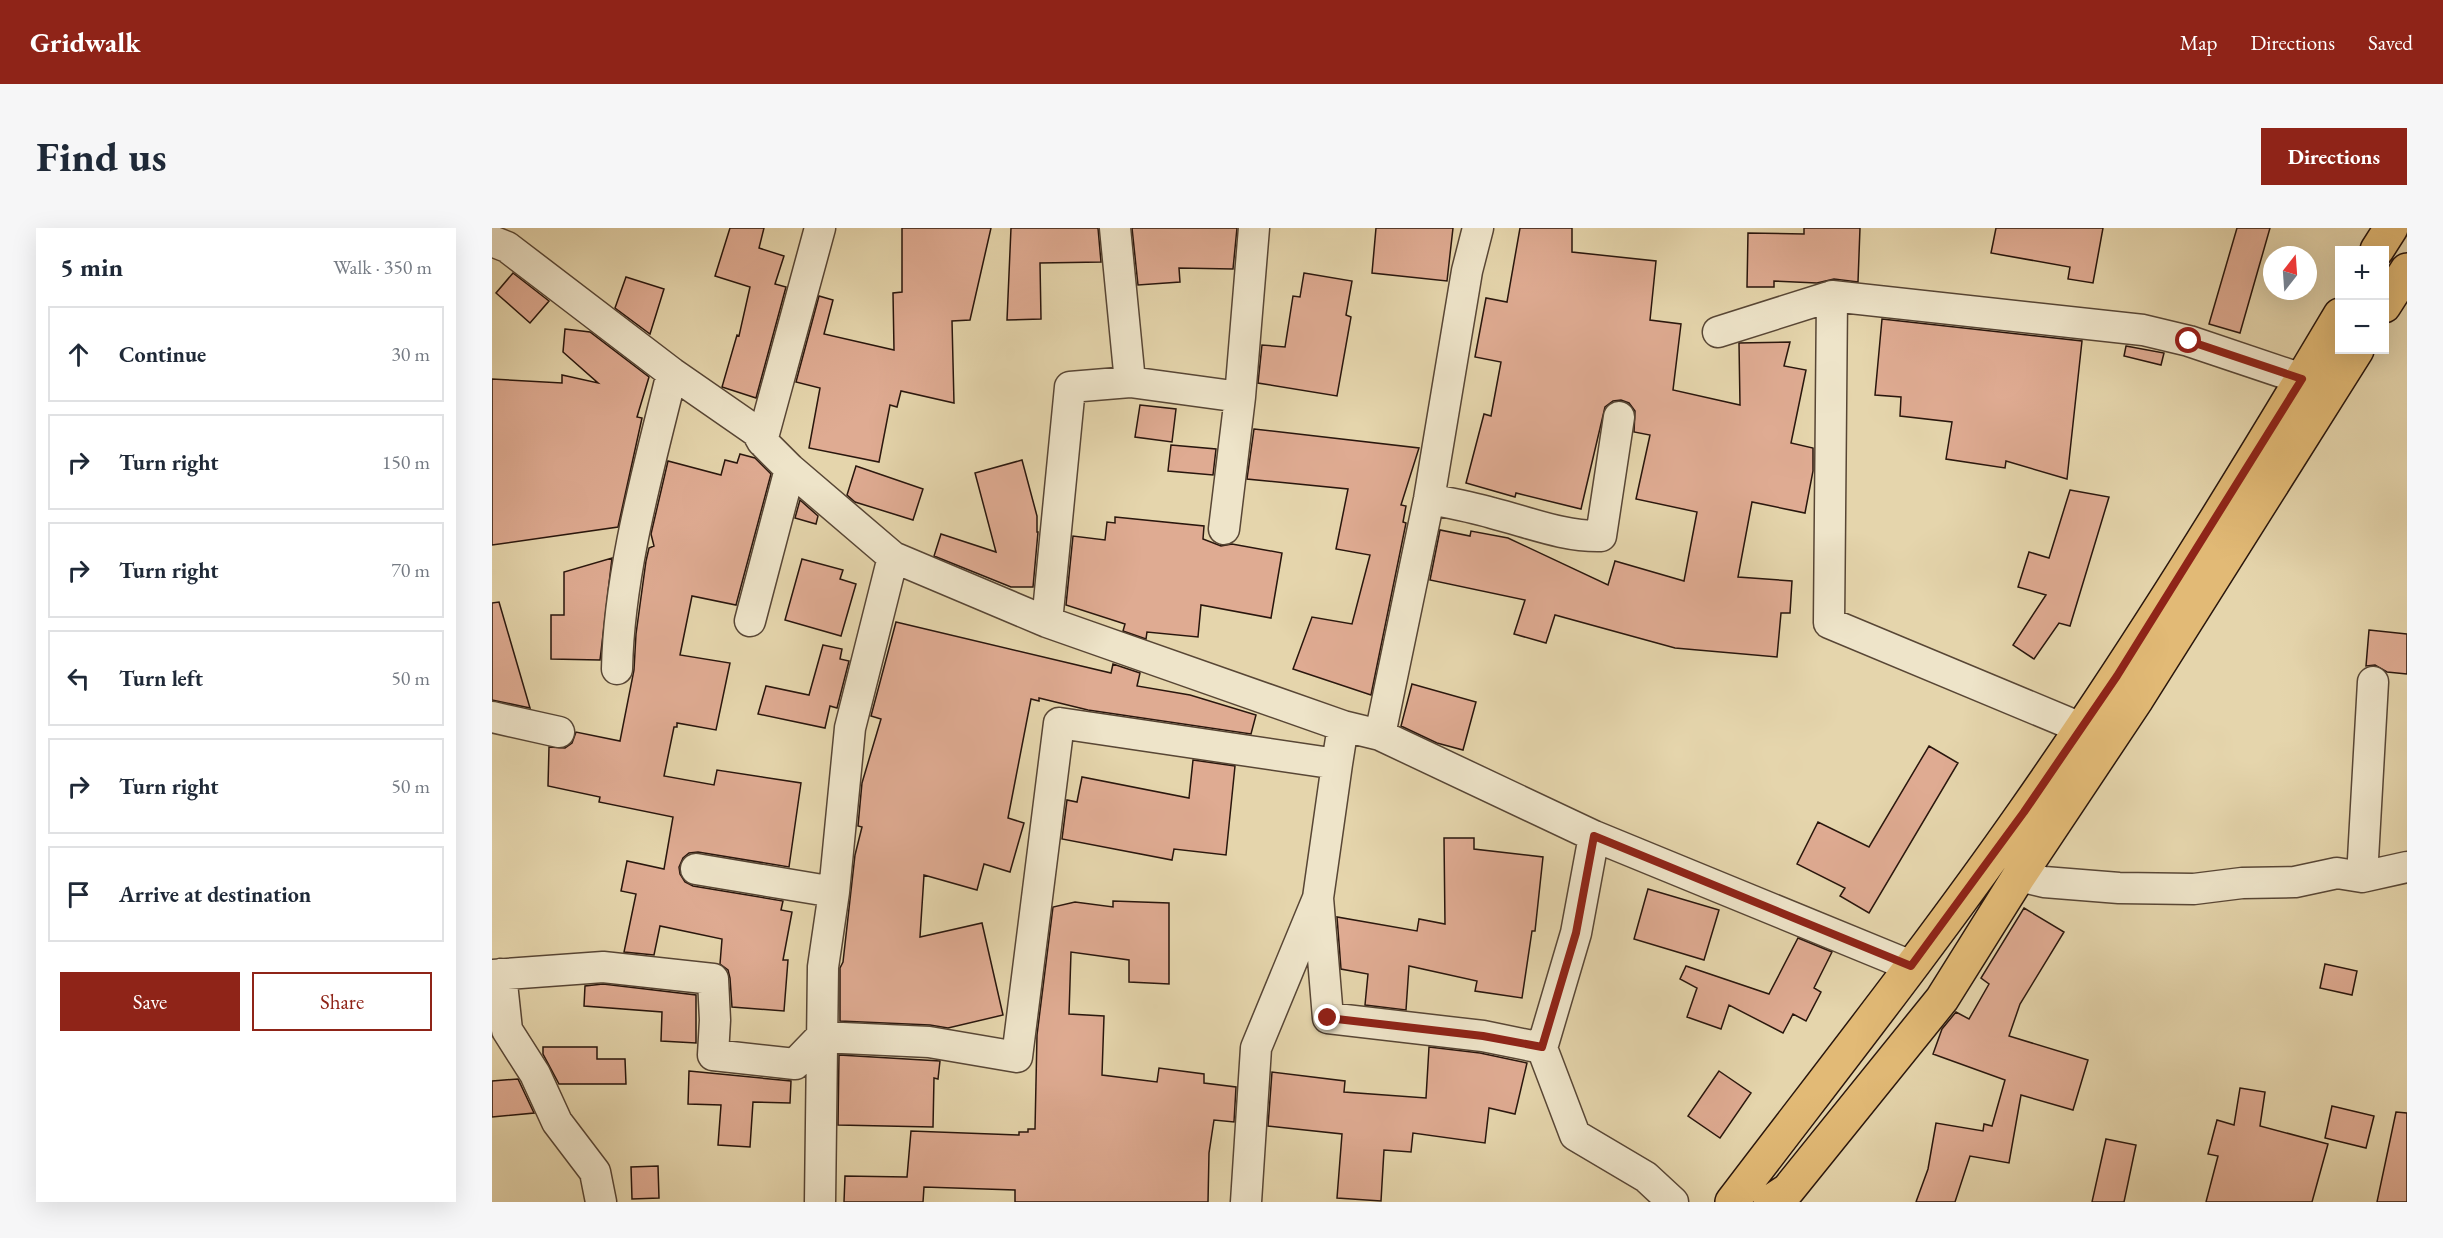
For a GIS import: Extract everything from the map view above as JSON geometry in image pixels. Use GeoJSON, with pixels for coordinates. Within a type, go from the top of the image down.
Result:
{"type":"FeatureCollection","features":[{"type":"Feature","properties":{"kind":"main road"},"geometry":{"type":"LineString","coordinates":[[2380,246],[2391,228]]}},
{"type":"Feature","properties":{"kind":"main road"},"geometry":{"type":"LineString","coordinates":[[2389,300],[2407,270]]}},
{"type":"Feature","properties":{"kind":"main road"},"geometry":{"type":"LineString","coordinates":[[1732,1202],[1911,966],[2024,812],[2117,676],[2335,323]]}},
{"type":"Feature","properties":{"kind":"main road"},"geometry":{"type":"LineString","coordinates":[[1770,1202],[1788,1190],[1942,999],[2019,876],[2137,699],[2354,354]]}},
{"type":"Feature","properties":{"kind":"street"},"geometry":{"type":"LineString","coordinates":[[762,441],[820,228]]}},
{"type":"Feature","properties":{"kind":"street"},"geometry":{"type":"LineString","coordinates":[[1115,228],[1130,382]]}},
{"type":"Feature","properties":{"kind":"street"},"geometry":{"type":"LineString","coordinates":[[1224,529],[1240,397],[1254,228]]}},
{"type":"Feature","properties":{"kind":"street"},"geometry":{"type":"LineString","coordinates":[[1380,735],[1429,499],[1467,271],[1478,228]]}},
{"type":"Feature","properties":{"kind":"street"},"geometry":{"type":"LineString","coordinates":[[492,241],[507,247],[672,373],[757,432],[762,441],[790,469],[893,557],[1047,622],[1343,726],[1380,735],[1594,836],[1911,966]]}},
{"type":"Feature","properties":{"kind":"street"},"geometry":{"type":"LineString","coordinates":[[1832,296],[1829,623],[2081,728]]}},
{"type":"Feature","properties":{"kind":"street"},"geometry":{"type":"LineString","coordinates":[[1718,332],[1832,296],[2143,330],[2189,341],[2302,379]]}},
{"type":"Feature","properties":{"kind":"street"},"geometry":{"type":"LineString","coordinates":[[617,669],[617,638],[628,568],[672,373]]}},
{"type":"Feature","properties":{"kind":"street"},"geometry":{"type":"LineString","coordinates":[[1047,622],[1070,387],[1130,382],[1240,397]]}},
{"type":"Feature","properties":{"kind":"street"},"geometry":{"type":"LineString","coordinates":[[1429,499],[1491,512],[1538,526],[1587,536],[1601,536],[1619,417]]}},
{"type":"Feature","properties":{"kind":"street"},"geometry":{"type":"LineString","coordinates":[[750,621],[790,469]]}},
{"type":"Feature","properties":{"kind":"street"},"geometry":{"type":"LineString","coordinates":[[820,1202],[823,967],[834,892],[850,728],[893,557]]}},
{"type":"Feature","properties":{"kind":"street"},"geometry":{"type":"LineString","coordinates":[[2362,877],[2373,682]]}},
{"type":"Feature","properties":{"kind":"street"},"geometry":{"type":"LineString","coordinates":[[492,717],[559,732]]}},
{"type":"Feature","properties":{"kind":"street"},"geometry":{"type":"LineString","coordinates":[[601,1202],[595,1172],[557,1122],[535,1074],[507,1030],[496,975],[603,967],[713,978],[715,1020],[712,1055],[795,1064],[821,1037],[929,1042],[1017,1057],[1059,723],[1337,764]]}},
{"type":"Feature","properties":{"kind":"street"},"geometry":{"type":"LineString","coordinates":[[1343,726],[1318,898],[1328,1018],[1483,1036],[1542,1047]]}},
{"type":"Feature","properties":{"kind":"street"},"geometry":{"type":"LineString","coordinates":[[1594,836],[1576,933],[1542,1047],[1575,1135],[1646,1177],[1673,1202]]}},
{"type":"Feature","properties":{"kind":"street"},"geometry":{"type":"LineString","coordinates":[[2019,876],[2044,882],[2120,888],[2194,889],[2241,883],[2295,882],[2337,873],[2362,877],[2407,867]]}},
{"type":"Feature","properties":{"kind":"street"},"geometry":{"type":"LineString","coordinates":[[696,869],[834,892]]}},
{"type":"Feature","properties":{"kind":"street"},"geometry":{"type":"LineString","coordinates":[[1246,1202],[1256,1048],[1318,898]]}},
{"type":"Feature","properties":{"kind":"building"},"geometry":{"type":"Polygon","coordinates":[[[730,228],[764,228],[759,248],[784,256],[775,284],[786,287],[756,398],[722,387],[737,335],[739,336],[750,287],[715,276],[730,228]]]}},
{"type":"Feature","properties":{"kind":"building"},"geometry":{"type":"Polygon","coordinates":[[[902,228],[991,228],[970,320],[952,321],[954,403],[901,391],[897,407],[890,405],[879,462],[809,448],[820,388],[796,382],[819,296],[833,300],[824,334],[894,350],[893,293],[902,292],[902,228]]]}},
{"type":"Feature","properties":{"kind":"building"},"geometry":{"type":"Polygon","coordinates":[[[1011,228],[1098,228],[1101,262],[1040,263],[1041,319],[1007,320],[1011,228]]]}},
{"type":"Feature","properties":{"kind":"building"},"geometry":{"type":"Polygon","coordinates":[[[1132,228],[1237,228],[1233,269],[1179,268],[1180,282],[1138,285],[1132,228]]]}},
{"type":"Feature","properties":{"kind":"building"},"geometry":{"type":"Polygon","coordinates":[[[1376,228],[1453,228],[1447,281],[1372,273],[1376,228]]]}},
{"type":"Feature","properties":{"kind":"building"},"geometry":{"type":"Polygon","coordinates":[[[1520,228],[1572,228],[1572,252],[1656,261],[1650,320],[1681,324],[1673,390],[1740,405],[1739,343],[1790,342],[1784,366],[1806,370],[1791,443],[1813,448],[1813,471],[1805,513],[1752,502],[1738,577],[1792,581],[1790,613],[1781,613],[1777,657],[1675,648],[1555,615],[1546,643],[1514,634],[1525,600],[1430,580],[1440,530],[1470,536],[1471,531],[1508,538],[1608,585],[1615,561],[1684,581],[1697,512],[1636,499],[1650,435],[1634,432],[1635,411],[1629,403],[1621,400],[1613,401],[1605,407],[1581,509],[1516,493],[1515,497],[1466,483],[1484,414],[1491,416],[1501,362],[1475,357],[1486,298],[1507,302],[1520,228]]]}},
{"type":"Feature","properties":{"kind":"building"},"geometry":{"type":"Polygon","coordinates":[[[1804,228],[1860,228],[1858,282],[1834,279],[1817,283],[1774,281],[1774,287],[1747,287],[1748,233],[1804,234],[1804,228]]]}},
{"type":"Feature","properties":{"kind":"building"},"geometry":{"type":"Polygon","coordinates":[[[1996,228],[2103,228],[2093,283],[2068,279],[2070,267],[1991,253],[1996,228]]]}},
{"type":"Feature","properties":{"kind":"building"},"geometry":{"type":"Polygon","coordinates":[[[2237,228],[2270,228],[2240,333],[2209,324],[2237,228]]]}},
{"type":"Feature","properties":{"kind":"building"},"geometry":{"type":"Polygon","coordinates":[[[513,273],[549,301],[530,323],[496,293],[513,273]]]}},
{"type":"Feature","properties":{"kind":"building"},"geometry":{"type":"Polygon","coordinates":[[[1304,273],[1352,281],[1346,315],[1351,317],[1337,396],[1258,383],[1262,345],[1285,347],[1293,296],[1300,297],[1304,273]]]}},
{"type":"Feature","properties":{"kind":"building"},"geometry":{"type":"Polygon","coordinates":[[[626,277],[664,289],[650,334],[615,308],[626,277]]]}},
{"type":"Feature","properties":{"kind":"building"},"geometry":{"type":"Polygon","coordinates":[[[1882,319],[2082,341],[2067,479],[2006,461],[2005,468],[1946,459],[1952,422],[1900,416],[1901,397],[1875,395],[1882,319]]]}},
{"type":"Feature","properties":{"kind":"building"},"geometry":{"type":"Polygon","coordinates":[[[565,329],[590,332],[649,377],[637,417],[642,418],[618,527],[492,545],[492,379],[562,383],[562,375],[598,383],[563,352],[565,329]]]}},
{"type":"Feature","properties":{"kind":"building"},"geometry":{"type":"Polygon","coordinates":[[[2126,346],[2164,353],[2161,365],[2124,356],[2126,346]]]}},
{"type":"Feature","properties":{"kind":"building"},"geometry":{"type":"Polygon","coordinates":[[[1140,405],[1176,409],[1172,442],[1135,437],[1140,405]]]}},
{"type":"Feature","properties":{"kind":"building"},"geometry":{"type":"Polygon","coordinates":[[[1254,429],[1419,448],[1401,505],[1406,506],[1403,522],[1406,523],[1371,695],[1293,669],[1312,617],[1352,624],[1370,555],[1336,549],[1348,489],[1247,479],[1254,429]]]}},
{"type":"Feature","properties":{"kind":"building"},"geometry":{"type":"Polygon","coordinates":[[[1171,445],[1216,449],[1213,475],[1168,471],[1171,445]]]}},
{"type":"Feature","properties":{"kind":"building"},"geometry":{"type":"Polygon","coordinates":[[[740,454],[755,458],[771,474],[736,605],[692,596],[680,655],[730,663],[716,730],[677,723],[677,727],[674,727],[664,776],[714,785],[717,770],[801,783],[789,867],[698,852],[689,853],[683,858],[679,867],[685,882],[693,886],[783,901],[781,910],[792,912],[783,960],[788,960],[784,1011],[732,1007],[728,970],[720,964],[722,939],[660,926],[654,955],[624,952],[636,894],[621,891],[627,861],[664,869],[673,817],[599,802],[600,797],[548,786],[549,747],[565,748],[572,743],[576,732],[620,741],[634,670],[636,634],[646,561],[649,548],[654,546],[651,534],[668,461],[721,475],[725,460],[737,463],[740,454]]]}},
{"type":"Feature","properties":{"kind":"building"},"geometry":{"type":"Polygon","coordinates":[[[1022,460],[1037,516],[1038,532],[1033,587],[1011,587],[934,556],[941,534],[996,552],[975,473],[1022,460]]]}},
{"type":"Feature","properties":{"kind":"building"},"geometry":{"type":"Polygon","coordinates":[[[856,466],[923,489],[913,520],[855,502],[847,495],[856,466]]]}},
{"type":"Feature","properties":{"kind":"building"},"geometry":{"type":"Polygon","coordinates":[[[2070,490],[2109,497],[2070,626],[2059,623],[2034,659],[2013,645],[2046,595],[2018,587],[2029,552],[2049,558],[2070,490]]]}},
{"type":"Feature","properties":{"kind":"building"},"geometry":{"type":"Polygon","coordinates":[[[800,500],[818,516],[816,524],[795,518],[800,500]]]}},
{"type":"Feature","properties":{"kind":"building"},"geometry":{"type":"Polygon","coordinates":[[[1115,517],[1204,526],[1203,539],[1221,546],[1232,544],[1282,553],[1271,618],[1201,605],[1198,637],[1147,632],[1146,639],[1123,631],[1125,624],[1066,605],[1073,536],[1105,540],[1107,522],[1115,523],[1115,517]]]}},
{"type":"Feature","properties":{"kind":"building"},"geometry":{"type":"Polygon","coordinates":[[[612,558],[600,660],[551,659],[551,615],[564,615],[564,572],[612,558]]]}},
{"type":"Feature","properties":{"kind":"building"},"geometry":{"type":"Polygon","coordinates":[[[802,559],[843,570],[840,579],[856,584],[841,636],[785,620],[802,559]]]}},
{"type":"Feature","properties":{"kind":"building"},"geometry":{"type":"Polygon","coordinates":[[[499,602],[530,708],[492,700],[492,603],[499,602]]]}},
{"type":"Feature","properties":{"kind":"building"},"geometry":{"type":"Polygon","coordinates":[[[896,622],[1111,673],[1113,664],[1140,673],[1137,686],[1190,695],[1256,715],[1251,734],[1088,710],[1039,698],[1039,701],[1031,699],[1008,818],[1024,823],[1010,872],[984,864],[977,890],[924,875],[920,937],[982,923],[1003,1015],[948,1028],[930,1025],[840,1021],[840,968],[843,962],[855,855],[862,827],[858,826],[862,783],[881,719],[871,716],[896,622]]]}},
{"type":"Feature","properties":{"kind":"building"},"geometry":{"type":"Polygon","coordinates":[[[2369,630],[2407,634],[2407,674],[2387,672],[2375,665],[2366,666],[2369,630]]]}},
{"type":"Feature","properties":{"kind":"building"},"geometry":{"type":"Polygon","coordinates":[[[823,645],[842,649],[840,659],[849,661],[837,708],[830,706],[825,728],[758,714],[766,686],[809,695],[823,645]]]}},
{"type":"Feature","properties":{"kind":"building"},"geometry":{"type":"Polygon","coordinates":[[[1412,684],[1476,702],[1463,750],[1437,743],[1401,726],[1412,684]]]}},
{"type":"Feature","properties":{"kind":"building"},"geometry":{"type":"Polygon","coordinates":[[[1929,746],[1958,763],[1869,913],[1840,896],[1845,888],[1797,864],[1818,822],[1869,847],[1929,746]]]}},
{"type":"Feature","properties":{"kind":"building"},"geometry":{"type":"Polygon","coordinates":[[[1193,760],[1235,766],[1226,855],[1174,849],[1172,860],[1062,839],[1067,800],[1077,802],[1082,777],[1189,798],[1193,760]]]}},
{"type":"Feature","properties":{"kind":"building"},"geometry":{"type":"Polygon","coordinates":[[[1444,838],[1474,838],[1474,849],[1543,857],[1535,931],[1532,931],[1522,998],[1475,991],[1477,981],[1409,966],[1406,1010],[1365,1005],[1368,974],[1341,969],[1337,917],[1417,931],[1419,919],[1445,924],[1444,838]]]}},
{"type":"Feature","properties":{"kind":"building"},"geometry":{"type":"Polygon","coordinates":[[[1648,889],[1719,910],[1704,960],[1634,939],[1648,889]]]}},
{"type":"Feature","properties":{"kind":"building"},"geometry":{"type":"Polygon","coordinates":[[[1113,901],[1169,903],[1169,984],[1129,982],[1129,960],[1071,952],[1069,1014],[1104,1016],[1102,1075],[1157,1082],[1159,1068],[1204,1074],[1204,1083],[1236,1087],[1234,1122],[1214,1120],[1209,1153],[1208,1202],[1015,1202],[1015,1190],[924,1187],[923,1202],[844,1202],[845,1176],[907,1177],[911,1131],[1019,1135],[1019,1132],[1035,1129],[1037,1035],[1053,907],[1075,902],[1113,907],[1113,901]]]}},
{"type":"Feature","properties":{"kind":"building"},"geometry":{"type":"Polygon","coordinates":[[[2024,908],[2064,932],[2020,1004],[2009,1036],[2088,1060],[2073,1110],[2021,1095],[2009,1163],[1970,1156],[1955,1202],[1916,1202],[1928,1169],[1936,1123],[1983,1131],[1984,1124],[1992,1126],[2005,1080],[1933,1054],[1942,1029],[1956,1012],[1969,1019],[1989,984],[1981,978],[2024,908]]]}},
{"type":"Feature","properties":{"kind":"building"},"geometry":{"type":"Polygon","coordinates":[[[1798,938],[1832,952],[1814,988],[1821,992],[1806,1021],[1793,1014],[1783,1033],[1729,1005],[1721,1029],[1687,1017],[1697,988],[1680,979],[1686,966],[1769,994],[1798,938]]]}},
{"type":"Feature","properties":{"kind":"building"},"geometry":{"type":"Polygon","coordinates":[[[2325,964],[2357,971],[2352,995],[2320,988],[2325,964]]]}},
{"type":"Feature","properties":{"kind":"building"},"geometry":{"type":"Polygon","coordinates":[[[603,984],[696,995],[696,1043],[661,1041],[662,1012],[584,1006],[585,986],[603,984]]]}},
{"type":"Feature","properties":{"kind":"building"},"geometry":{"type":"Polygon","coordinates":[[[543,1047],[597,1047],[597,1059],[625,1059],[626,1084],[559,1084],[543,1054],[543,1047]]]}},
{"type":"Feature","properties":{"kind":"building"},"geometry":{"type":"Polygon","coordinates":[[[1429,1047],[1480,1053],[1527,1063],[1515,1114],[1489,1108],[1485,1143],[1413,1133],[1411,1152],[1384,1150],[1381,1201],[1337,1198],[1342,1134],[1268,1126],[1272,1072],[1345,1081],[1344,1092],[1426,1098],[1429,1047]]]}},
{"type":"Feature","properties":{"kind":"building"},"geometry":{"type":"Polygon","coordinates":[[[839,1055],[940,1061],[938,1079],[934,1078],[933,1127],[838,1125],[839,1055]]]}},
{"type":"Feature","properties":{"kind":"building"},"geometry":{"type":"Polygon","coordinates":[[[689,1071],[791,1081],[790,1103],[753,1102],[750,1147],[718,1145],[721,1105],[688,1104],[689,1071]]]}},
{"type":"Feature","properties":{"kind":"building"},"geometry":{"type":"Polygon","coordinates":[[[1719,1071],[1751,1093],[1720,1138],[1688,1116],[1719,1071]]]}},
{"type":"Feature","properties":{"kind":"building"},"geometry":{"type":"Polygon","coordinates":[[[518,1079],[534,1113],[492,1117],[492,1081],[518,1079]]]}},
{"type":"Feature","properties":{"kind":"building"},"geometry":{"type":"Polygon","coordinates":[[[2240,1088],[2265,1092],[2260,1126],[2328,1144],[2312,1202],[2206,1202],[2218,1156],[2208,1154],[2217,1120],[2234,1125],[2240,1088]]]}},
{"type":"Feature","properties":{"kind":"building"},"geometry":{"type":"Polygon","coordinates":[[[2332,1106],[2374,1116],[2366,1148],[2325,1138],[2332,1106]]]}},
{"type":"Feature","properties":{"kind":"building"},"geometry":{"type":"Polygon","coordinates":[[[2396,1112],[2407,1113],[2407,1202],[2377,1202],[2396,1112]]]}},
{"type":"Feature","properties":{"kind":"building"},"geometry":{"type":"Polygon","coordinates":[[[2106,1139],[2136,1145],[2124,1202],[2092,1202],[2106,1139]]]}},
{"type":"Feature","properties":{"kind":"building"},"geometry":{"type":"Polygon","coordinates":[[[658,1166],[659,1198],[632,1199],[631,1167],[658,1166]]]}},
{"type":"Feature","properties":{"kind":"route"},"geometry":{"type":"LineString","coordinates":[[1328,1018],[1483,1036],[1542,1047],[1576,933],[1594,836],[1911,966],[1980,874],[2117,676],[2302,379],[2189,341]]}}]}
